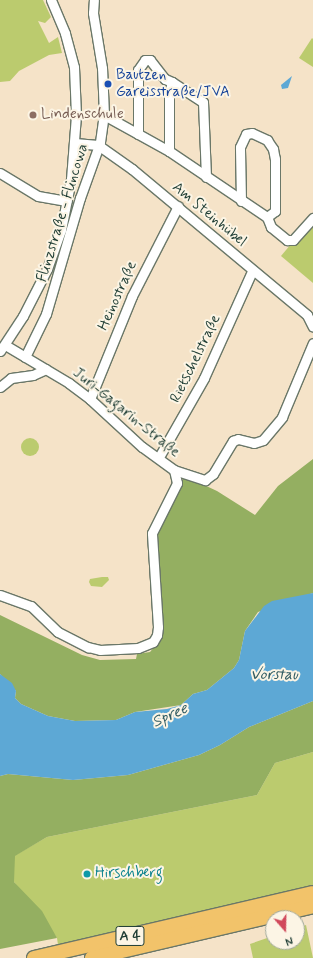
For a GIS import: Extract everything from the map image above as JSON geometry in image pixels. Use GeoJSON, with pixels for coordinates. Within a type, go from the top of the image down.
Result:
{"type":"FeatureCollection","features":[{"type":"Feature","properties":{"kind":"highway","name":"A 4"},"geometry":{"type":"LineString","coordinates":[[34,958],[229,919],[254,913],[313,893]]}},
{"type":"Feature","properties":{"kind":"highway","name":"A 4"},"geometry":{"type":"LineString","coordinates":[[254,913],[313,906]]}},
{"type":"Feature","properties":{"kind":"highway","name":"A 4"},"geometry":{"type":"LineString","coordinates":[[92,958],[229,919]]}},
{"type":"Feature","properties":{"kind":"street"},"geometry":{"type":"LineString","coordinates":[[3,348],[23,316],[47,269],[61,230],[67,201],[74,143],[74,66],[65,32],[51,0]]}},
{"type":"Feature","properties":{"kind":"street","name":"Flinzstraße - Flincowa"},"geometry":{"type":"LineString","coordinates":[[25,357],[46,314],[98,145],[104,115],[102,68],[93,12],[94,0]]}},
{"type":"Feature","properties":{"kind":"street"},"geometry":{"type":"LineString","coordinates":[[138,134],[140,64],[145,60],[150,60],[165,79],[203,102],[206,177]]}},
{"type":"Feature","properties":{"kind":"street"},"geometry":{"type":"LineString","coordinates":[[168,151],[169,93],[172,82]]}},
{"type":"Feature","properties":{"kind":"street"},"geometry":{"type":"LineString","coordinates":[[104,115],[168,151],[241,201],[266,216],[271,227],[287,240],[293,240],[313,218]]}},
{"type":"Feature","properties":{"kind":"street"},"geometry":{"type":"LineString","coordinates":[[241,201],[240,147],[246,134],[252,133],[267,140],[273,149],[275,159],[275,211],[266,216]]}},
{"type":"Feature","properties":{"kind":"street"},"geometry":{"type":"LineString","coordinates":[[74,143],[98,145]]}},
{"type":"Feature","properties":{"kind":"street","name":"Am Steinhübel"},"geometry":{"type":"LineString","coordinates":[[98,145],[178,206],[307,315],[313,327]]}},
{"type":"Feature","properties":{"kind":"street"},"geometry":{"type":"LineString","coordinates":[[0,173],[38,196],[67,201]]}},
{"type":"Feature","properties":{"kind":"street","name":"Heinostraße"},"geometry":{"type":"LineString","coordinates":[[90,399],[132,296],[178,206]]}},
{"type":"Feature","properties":{"kind":"street","name":"Rietschelstraße"},"geometry":{"type":"LineString","coordinates":[[159,457],[204,378],[252,270]]}},
{"type":"Feature","properties":{"kind":"street"},"geometry":{"type":"LineString","coordinates":[[174,470],[205,480],[213,474],[233,441],[238,439],[259,442],[282,417],[313,343]]}},
{"type":"Feature","properties":{"kind":"street","name":"Juri-Gagarin-Straße"},"geometry":{"type":"LineString","coordinates":[[0,595],[31,606],[58,632],[88,647],[100,650],[147,646],[153,642],[158,631],[152,533],[177,483],[174,470],[159,457],[142,447],[90,399],[46,369],[25,357],[3,348]]}},
{"type":"Feature","properties":{"kind":"street"},"geometry":{"type":"LineString","coordinates":[[0,387],[11,378],[33,375],[46,369]]}},
{"type":"Feature","properties":{"kind":"green space"},"geometry":{"type":"Polygon","coordinates":[[[0,0],[43,0],[51,17],[45,23],[38,21],[49,43],[58,37],[62,53],[49,55],[19,71],[10,81],[0,82],[0,0]]]}},
{"type":"Feature","properties":{"kind":"green space"},"geometry":{"type":"Polygon","coordinates":[[[312,38],[313,39],[313,67],[299,58],[312,38]]]}},
{"type":"Feature","properties":{"kind":"green space"},"geometry":{"type":"Polygon","coordinates":[[[313,218],[313,283],[281,256],[313,218]]]}},
{"type":"Feature","properties":{"kind":"green space"},"geometry":{"type":"Polygon","coordinates":[[[30,438],[36,441],[39,447],[36,453],[30,456],[24,453],[21,447],[24,441],[30,438]]]}},
{"type":"Feature","properties":{"kind":"green space"},"geometry":{"type":"Polygon","coordinates":[[[313,459],[313,593],[258,612],[245,631],[239,660],[234,668],[207,690],[193,694],[181,705],[135,712],[116,720],[75,721],[48,716],[21,704],[15,698],[16,691],[0,674],[0,615],[82,655],[100,660],[136,659],[137,654],[150,652],[160,640],[158,533],[183,479],[187,477],[217,491],[255,515],[278,486],[313,459]]]}},
{"type":"Feature","properties":{"kind":"green space"},"geometry":{"type":"Polygon","coordinates":[[[108,577],[109,580],[102,587],[91,586],[89,582],[90,579],[108,577]]]}},
{"type":"Feature","properties":{"kind":"green space"},"geometry":{"type":"Polygon","coordinates":[[[313,701],[313,752],[275,763],[257,795],[47,837],[15,856],[14,882],[42,911],[57,938],[0,949],[0,776],[8,774],[73,780],[128,775],[199,755],[220,745],[249,727],[313,701]]]}},
{"type":"Feature","properties":{"kind":"green space"},"geometry":{"type":"Polygon","coordinates":[[[313,752],[313,885],[58,945],[57,938],[14,882],[14,856],[47,837],[257,795],[275,763],[313,752]]]}},
{"type":"Feature","properties":{"kind":"green space"},"geometry":{"type":"Polygon","coordinates":[[[305,925],[313,958],[253,958],[250,944],[265,939],[265,950],[305,950],[305,925]]]}},
{"type":"Feature","properties":{"kind":"water"},"geometry":{"type":"Polygon","coordinates":[[[292,76],[288,88],[282,89],[281,85],[292,76]]]}},
{"type":"Feature","properties":{"kind":"water","name":"Vorstau"},"geometry":{"type":"Polygon","coordinates":[[[313,593],[313,701],[249,727],[220,745],[199,755],[128,775],[73,780],[8,774],[0,776],[0,674],[12,683],[16,691],[15,698],[21,704],[48,716],[75,721],[116,720],[135,712],[167,709],[181,705],[193,694],[207,690],[234,668],[239,660],[245,631],[264,606],[272,601],[313,593]]]}},
{"type":"Feature","properties":{"kind":"place","name":"Bautzen Gareisstraße/JVA"},"geometry":{"type":"Point","coordinates":[108,84]}},
{"type":"Feature","properties":{"kind":"place","name":"Lindenschule"},"geometry":{"type":"Point","coordinates":[33,115]}},
{"type":"Feature","properties":{"kind":"place","name":"Hirschberg"},"geometry":{"type":"Point","coordinates":[87,874]}},
{"type":"Feature","properties":{"kind":"water label","name":"Spree"},"geometry":{"type":"Point","coordinates":[170,716]}}]}
